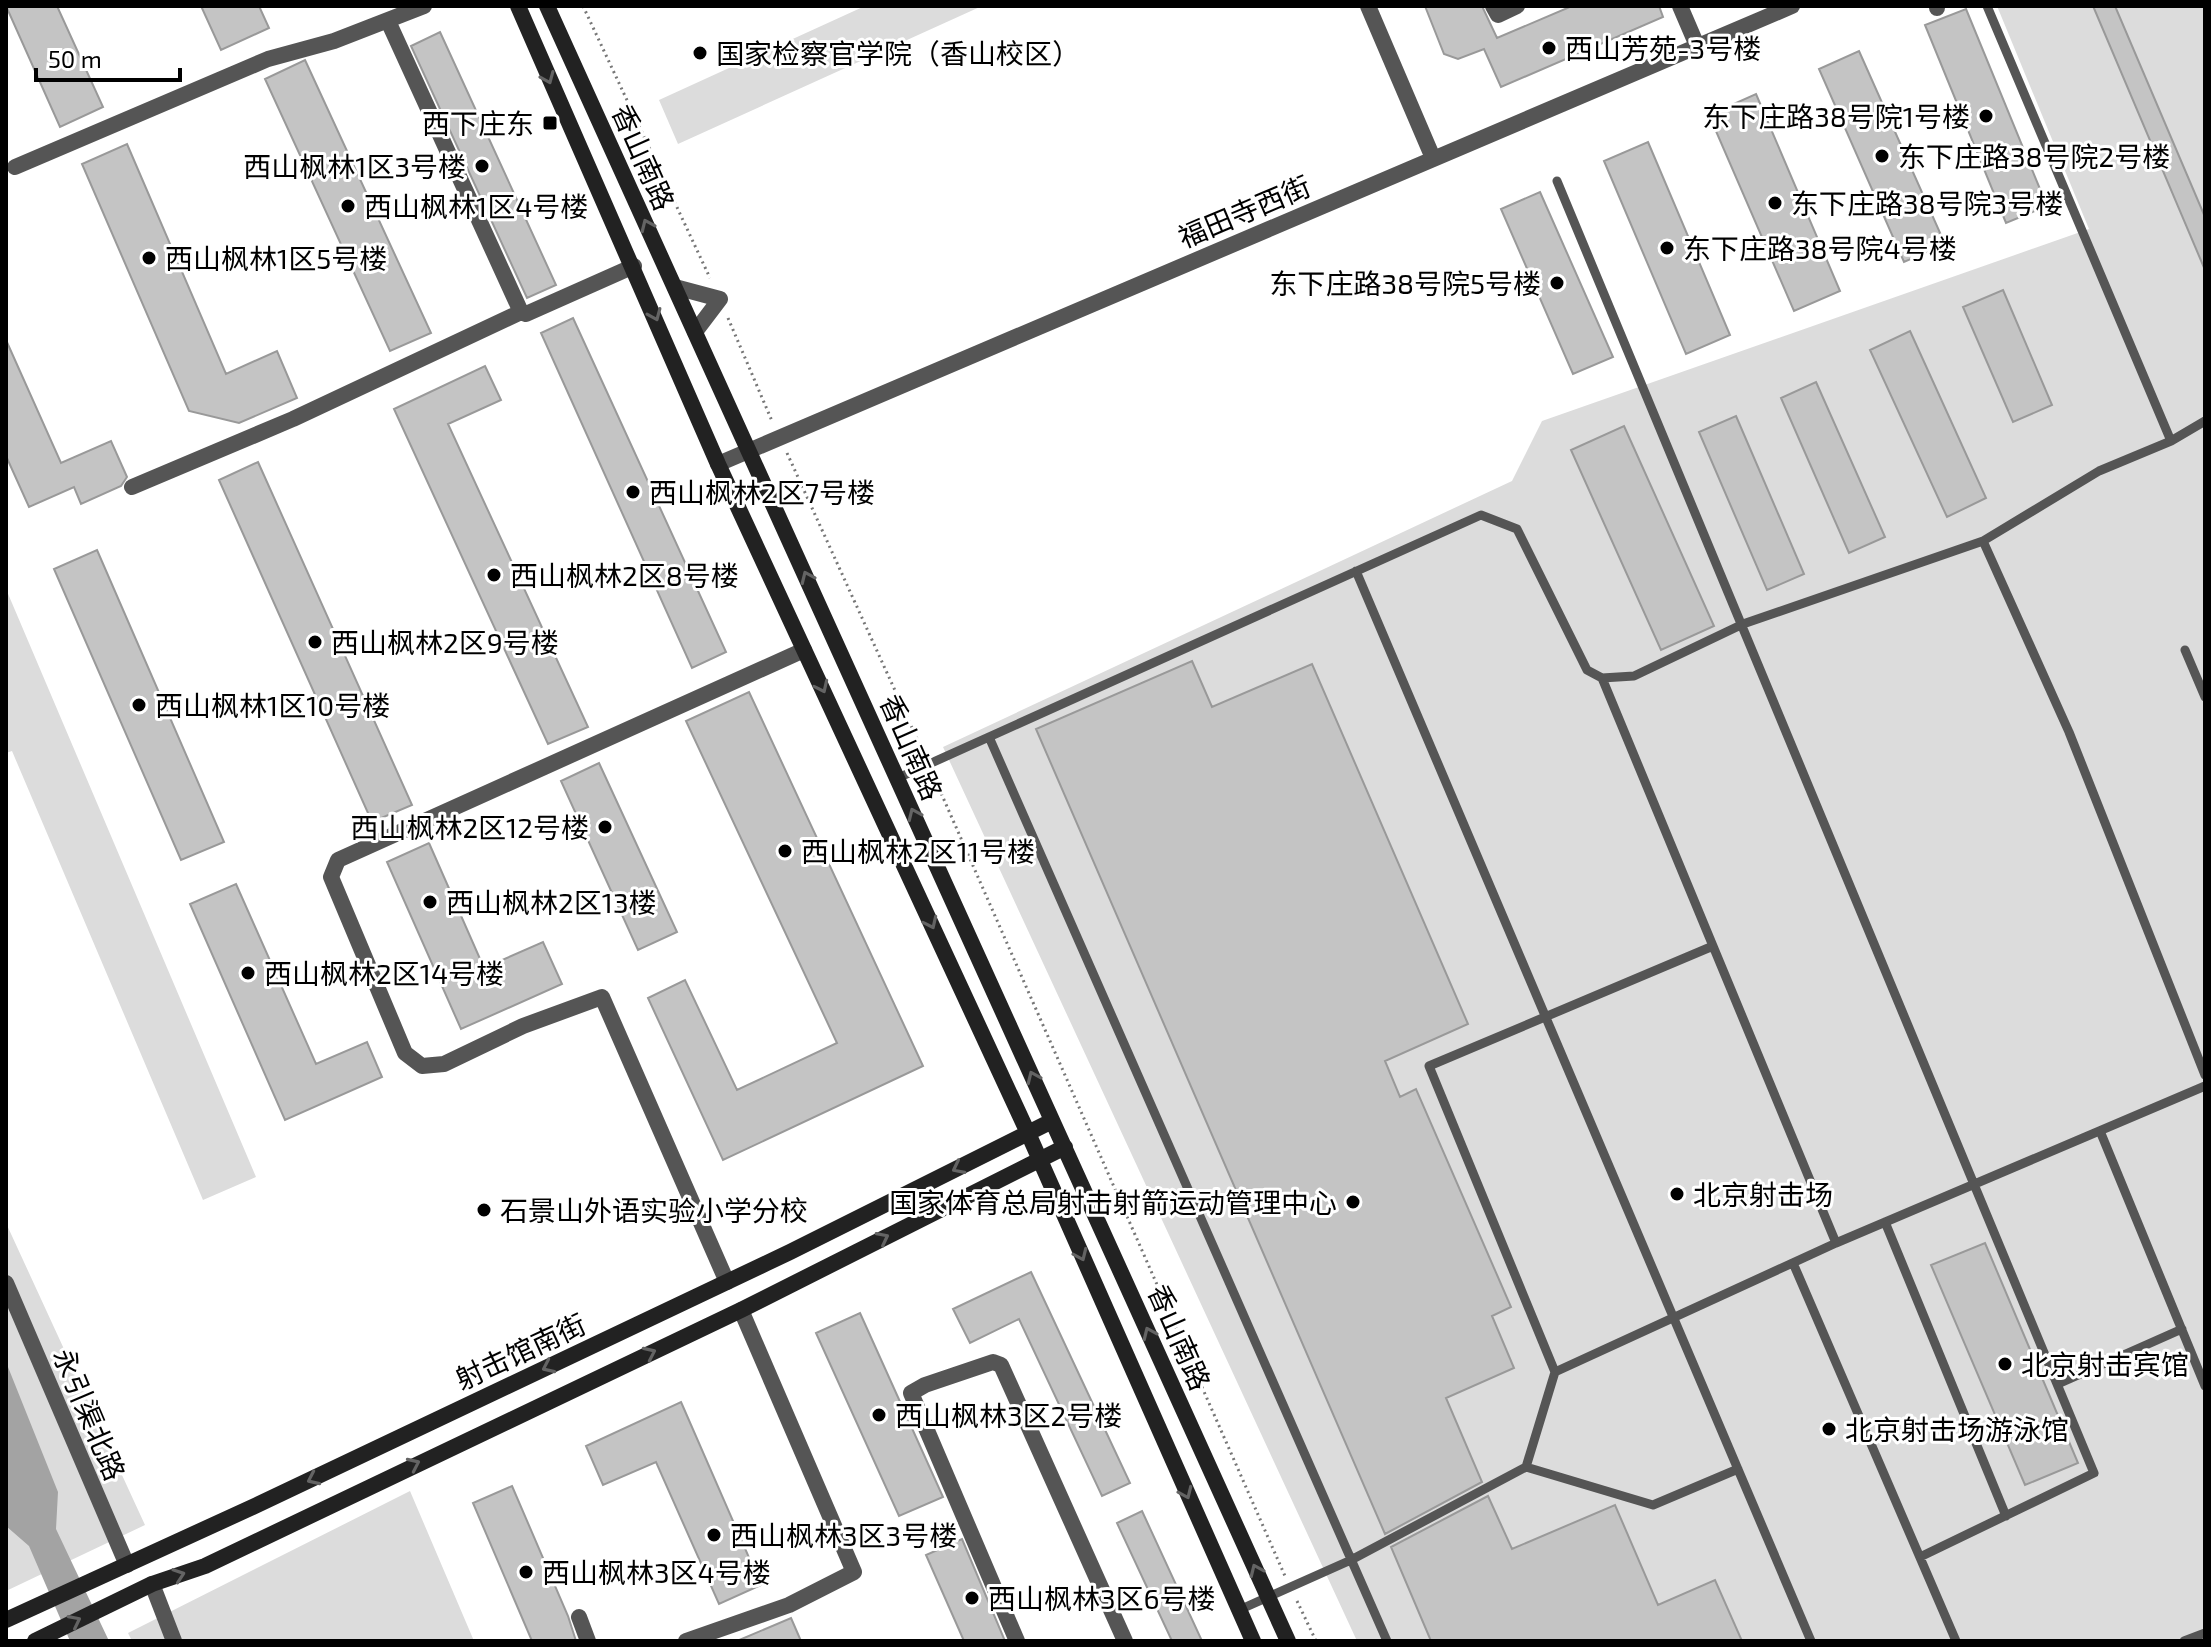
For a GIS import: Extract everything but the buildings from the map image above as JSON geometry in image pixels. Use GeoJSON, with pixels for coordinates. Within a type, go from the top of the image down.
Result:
{"type":"FeatureCollection","features":[{"type":"Feature","properties":{"kind":"main road","name":"香山南路"},"geometry":{"type":"LineString","coordinates":[[518,6],[718,464],[1028,1133],[1253,1641]]}},
{"type":"Feature","properties":{"kind":"main road","name":"香山南路"},"geometry":{"type":"LineString","coordinates":[[547,6],[1288,1641]]}},
{"type":"Feature","properties":{"kind":"main road","name":"射击馆南街"},"geometry":{"type":"LineString","coordinates":[[6,1620],[727,1282],[1052,1121]]}},
{"type":"Feature","properties":{"kind":"main road","name":"射击馆南街"},"geometry":{"type":"LineString","coordinates":[[39,1639],[152,1584],[205,1566],[741,1310],[1065,1147]]}},
{"type":"Feature","properties":{"kind":"street"},"geometry":{"type":"LineString","coordinates":[[15,167],[268,59],[388,21],[424,6]]}},
{"type":"Feature","properties":{"kind":"street"},"geometry":{"type":"LineString","coordinates":[[1368,6],[1433,158]]}},
{"type":"Feature","properties":{"kind":"street"},"geometry":{"type":"LineString","coordinates":[[1493,6],[1498,15],[1517,6]]}},
{"type":"Feature","properties":{"kind":"street"},"geometry":{"type":"LineString","coordinates":[[1680,6],[1698,48]]}},
{"type":"Feature","properties":{"kind":"street","name":"福田寺西街"},"geometry":{"type":"LineString","coordinates":[[718,464],[1792,6]]}},
{"type":"Feature","properties":{"kind":"street"},"geometry":{"type":"LineString","coordinates":[[388,21],[521,312]]}},
{"type":"Feature","properties":{"kind":"street"},"geometry":{"type":"LineString","coordinates":[[132,487],[293,419],[521,312],[526,314],[634,266]]}},
{"type":"Feature","properties":{"kind":"street"},"geometry":{"type":"LineString","coordinates":[[675,287],[720,299],[695,332]]}},
{"type":"Feature","properties":{"kind":"street"},"geometry":{"type":"LineString","coordinates":[[727,1282],[602,997],[523,1026],[444,1064],[422,1066],[405,1053],[331,877],[338,860],[804,650]]}},
{"type":"Feature","properties":{"kind":"street","name":"永引渠北路"},"geometry":{"type":"LineString","coordinates":[[6,1283],[127,1565]]}},
{"type":"Feature","properties":{"kind":"street"},"geometry":{"type":"LineString","coordinates":[[686,1641],[789,1605],[854,1572],[741,1310]]}},
{"type":"Feature","properties":{"kind":"street"},"geometry":{"type":"LineString","coordinates":[[1017,1641],[911,1393],[925,1385],[993,1362],[1001,1365],[1125,1641]]}},
{"type":"Feature","properties":{"kind":"street"},"geometry":{"type":"LineString","coordinates":[[152,1584],[174,1641]]}},
{"type":"Feature","properties":{"kind":"street"},"geometry":{"type":"LineString","coordinates":[[579,1617],[588,1641]]}},
{"type":"Feature","properties":{"kind":"lane"},"geometry":{"type":"LineString","coordinates":[[1987,6],[2171,441]]}},
{"type":"Feature","properties":{"kind":"lane"},"geometry":{"type":"LineString","coordinates":[[1557,181],[2094,1473],[1920,1557]]}},
{"type":"Feature","properties":{"kind":"lane"},"geometry":{"type":"LineString","coordinates":[[898,778],[1481,515],[1517,529],[1587,670],[1602,678],[1634,676],[1743,624],[1983,541],[2099,471],[2171,441],[2205,421]]}},
{"type":"Feature","properties":{"kind":"lane"},"geometry":{"type":"LineString","coordinates":[[1983,541],[2069,732],[2205,1075]]}},
{"type":"Feature","properties":{"kind":"lane"},"geometry":{"type":"LineString","coordinates":[[1356,571],[1811,1641]]}},
{"type":"Feature","properties":{"kind":"lane"},"geometry":{"type":"LineString","coordinates":[[2185,650],[2205,697]]}},
{"type":"Feature","properties":{"kind":"lane"},"geometry":{"type":"LineString","coordinates":[[1602,678],[1836,1243]]}},
{"type":"Feature","properties":{"kind":"lane"},"geometry":{"type":"LineString","coordinates":[[989,737],[1387,1641]]}},
{"type":"Feature","properties":{"kind":"lane"},"geometry":{"type":"LineString","coordinates":[[1526,1467],[1555,1372],[1429,1066],[1713,946]]}},
{"type":"Feature","properties":{"kind":"lane"},"geometry":{"type":"LineString","coordinates":[[1555,1372],[1673,1315],[1836,1243],[2205,1086]]}},
{"type":"Feature","properties":{"kind":"lane"},"geometry":{"type":"LineString","coordinates":[[2100,1131],[2205,1386]]}},
{"type":"Feature","properties":{"kind":"lane"},"geometry":{"type":"LineString","coordinates":[[1885,1222],[2006,1516]]}},
{"type":"Feature","properties":{"kind":"lane"},"geometry":{"type":"LineString","coordinates":[[1793,1263],[1956,1641]]}},
{"type":"Feature","properties":{"kind":"lane"},"geometry":{"type":"LineString","coordinates":[[2058,1384],[2182,1329]]}},
{"type":"Feature","properties":{"kind":"lane"},"geometry":{"type":"LineString","coordinates":[[1239,1610],[1351,1560],[1526,1467],[1653,1505],[1738,1469]]}},
{"type":"Feature","properties":{"kind":"lane"},"geometry":{"type":"LineString","coordinates":[[2184,1641],[2205,1633]]}},
{"type":"Feature","properties":{"kind":"path","name":"香山南路"},"geometry":{"type":"LineString","coordinates":[[583,6],[720,299],[1316,1641]]}},
{"type":"Feature","properties":{"kind":"shaded area"},"geometry":{"type":"Polygon","coordinates":[[[865,6],[982,6],[678,144],[659,100],[865,6]]]}},
{"type":"Feature","properties":{"kind":"shaded area","name":"北京射击场"},"geometry":{"type":"Polygon","coordinates":[[[1997,6],[2205,6],[2205,1641],[1357,1641],[943,747],[1512,481],[1542,421],[2089,229],[1997,6]]]}},
{"type":"Feature","properties":{"kind":"shaded area"},"geometry":{"type":"Polygon","coordinates":[[[6,589],[256,1177],[203,1200],[12,751],[6,753],[6,589]]]}},
{"type":"Feature","properties":{"kind":"shaded area"},"geometry":{"type":"Polygon","coordinates":[[[6,1223],[145,1525],[6,1591],[6,1223]]]}},
{"type":"Feature","properties":{"kind":"shaded area"},"geometry":{"type":"Polygon","coordinates":[[[6,1362],[58,1492],[56,1529],[109,1641],[70,1641],[29,1546],[6,1526],[6,1362]]]}},
{"type":"Feature","properties":{"kind":"shaded area"},"geometry":{"type":"Polygon","coordinates":[[[410,1491],[474,1641],[132,1641],[128,1633],[410,1491]]]}},
{"type":"Feature","properties":{"kind":"place","name":"西山芳苑-3号楼"},"geometry":{"type":"Point","coordinates":[1549,48]}},
{"type":"Feature","properties":{"kind":"place","name":"国家检察官学院（香山校区）"},"geometry":{"type":"Point","coordinates":[700,53]}},
{"type":"Feature","properties":{"kind":"place","name":"东下庄路38号院1号楼"},"geometry":{"type":"Point","coordinates":[1986,116]}},
{"type":"Feature","properties":{"kind":"place","name":"西下庄东"},"geometry":{"type":"Point","coordinates":[550,123]}},
{"type":"Feature","properties":{"kind":"place","name":"东下庄路38号院2号楼"},"geometry":{"type":"Point","coordinates":[1882,156]}},
{"type":"Feature","properties":{"kind":"place","name":"西山枫林1区3号楼"},"geometry":{"type":"Point","coordinates":[482,166]}},
{"type":"Feature","properties":{"kind":"place","name":"东下庄路38号院3号楼"},"geometry":{"type":"Point","coordinates":[1775,203]}},
{"type":"Feature","properties":{"kind":"place","name":"西山枫林1区4号楼"},"geometry":{"type":"Point","coordinates":[348,206]}},
{"type":"Feature","properties":{"kind":"place","name":"东下庄路38号院4号楼"},"geometry":{"type":"Point","coordinates":[1667,248]}},
{"type":"Feature","properties":{"kind":"place","name":"西山枫林1区5号楼"},"geometry":{"type":"Point","coordinates":[149,258]}},
{"type":"Feature","properties":{"kind":"place","name":"东下庄路38号院5号楼"},"geometry":{"type":"Point","coordinates":[1557,283]}},
{"type":"Feature","properties":{"kind":"place","name":"西山枫林2区7号楼"},"geometry":{"type":"Point","coordinates":[633,492]}},
{"type":"Feature","properties":{"kind":"place","name":"西山枫林2区8号楼"},"geometry":{"type":"Point","coordinates":[494,575]}},
{"type":"Feature","properties":{"kind":"place","name":"西山枫林2区9号楼"},"geometry":{"type":"Point","coordinates":[315,642]}},
{"type":"Feature","properties":{"kind":"place","name":"西山枫林1区10号楼"},"geometry":{"type":"Point","coordinates":[139,705]}},
{"type":"Feature","properties":{"kind":"place","name":"西山枫林2区12号楼"},"geometry":{"type":"Point","coordinates":[605,827]}},
{"type":"Feature","properties":{"kind":"place","name":"西山枫林2区11号楼"},"geometry":{"type":"Point","coordinates":[785,851]}},
{"type":"Feature","properties":{"kind":"place","name":"西山枫林2区13楼"},"geometry":{"type":"Point","coordinates":[430,902]}},
{"type":"Feature","properties":{"kind":"place","name":"西山枫林2区14号楼"},"geometry":{"type":"Point","coordinates":[248,973]}},
{"type":"Feature","properties":{"kind":"place","name":"北京射击场"},"geometry":{"type":"Point","coordinates":[1677,1194]}},
{"type":"Feature","properties":{"kind":"place","name":"国家体育总局射击射箭运动管理中心"},"geometry":{"type":"Point","coordinates":[1353,1202]}},
{"type":"Feature","properties":{"kind":"place","name":"石景山外语实验小学分校"},"geometry":{"type":"Point","coordinates":[484,1210]}},
{"type":"Feature","properties":{"kind":"place","name":"北京射击宾馆"},"geometry":{"type":"Point","coordinates":[2005,1364]}},
{"type":"Feature","properties":{"kind":"place","name":"西山枫林3区2号楼"},"geometry":{"type":"Point","coordinates":[879,1415]}},
{"type":"Feature","properties":{"kind":"place","name":"北京射击场游泳馆"},"geometry":{"type":"Point","coordinates":[1829,1429]}},
{"type":"Feature","properties":{"kind":"place","name":"西山枫林3区3号楼"},"geometry":{"type":"Point","coordinates":[714,1535]}},
{"type":"Feature","properties":{"kind":"place","name":"西山枫林3区4号楼"},"geometry":{"type":"Point","coordinates":[526,1572]}},
{"type":"Feature","properties":{"kind":"place","name":"西山枫林3区6号楼"},"geometry":{"type":"Point","coordinates":[972,1598]}}]}
